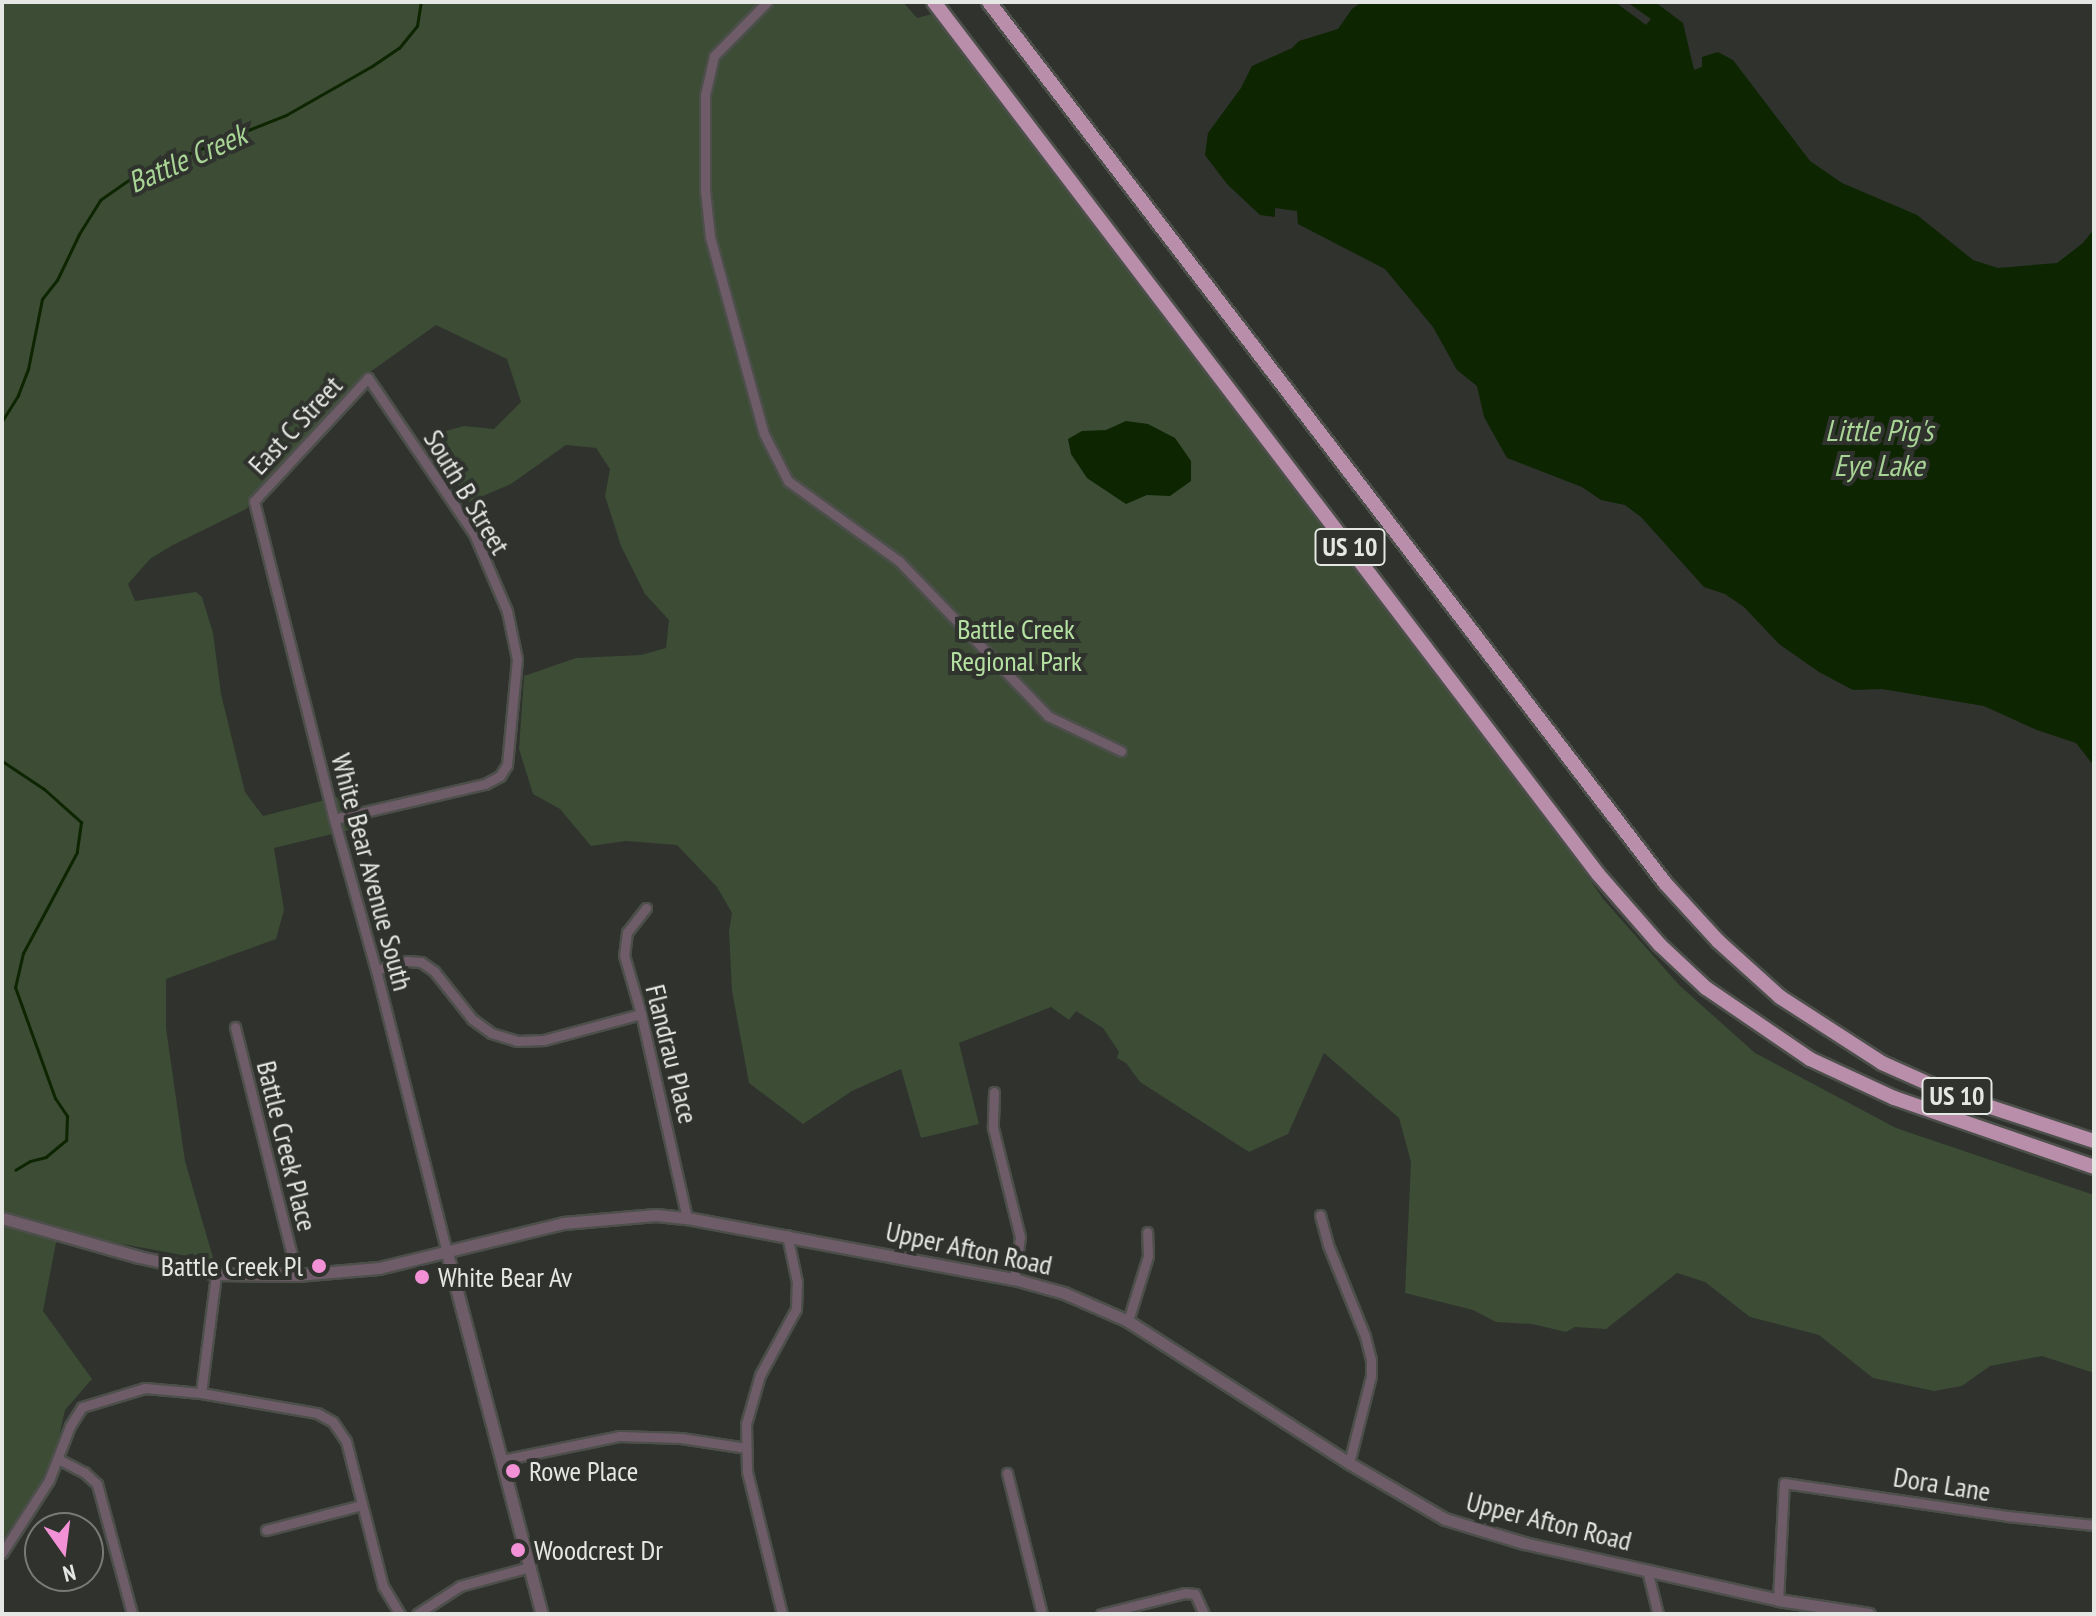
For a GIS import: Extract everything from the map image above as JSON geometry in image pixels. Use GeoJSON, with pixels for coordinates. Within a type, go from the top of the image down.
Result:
{"type":"FeatureCollection","features":[{"type":"Feature","properties":{"kind":"highway","name":"US 10"},"geometry":{"type":"LineString","coordinates":[[934,2],[1589,862],[1660,945],[1741,1015],[1837,1073],[1894,1098],[2094,1167]]}},
{"type":"Feature","properties":{"kind":"highway","name":"US 10"},"geometry":{"type":"LineString","coordinates":[[989,2],[1665,883],[1718,941],[1780,997],[1882,1063],[1954,1095],[2094,1141]]}},
{"type":"Feature","properties":{"kind":"street"},"geometry":{"type":"LineString","coordinates":[[767,2],[714,56],[705,95],[705,190],[710,237],[764,434],[788,481],[899,561],[1048,716],[1121,751]]}},
{"type":"Feature","properties":{"kind":"street","name":"East C Street"},"geometry":{"type":"LineString","coordinates":[[254,501],[368,378]]}},
{"type":"Feature","properties":{"kind":"street","name":"South B Street"},"geometry":{"type":"LineString","coordinates":[[334,819],[485,784],[500,776],[507,765],[517,659],[507,611],[461,512],[368,378]]}},
{"type":"Feature","properties":{"kind":"street","name":"White Bear Avenue South"},"geometry":{"type":"LineString","coordinates":[[254,501],[447,1253]]}},
{"type":"Feature","properties":{"kind":"street","name":"Flandrau Place"},"geometry":{"type":"LineString","coordinates":[[646,908],[632,921],[624,943],[625,960],[641,1014],[687,1218]]}},
{"type":"Feature","properties":{"kind":"street"},"geometry":{"type":"LineString","coordinates":[[376,970],[407,961],[421,962],[434,971],[481,1027],[517,1041],[544,1040],[641,1014]]}},
{"type":"Feature","properties":{"kind":"street","name":"Battle Creek Place"},"geometry":{"type":"LineString","coordinates":[[235,1027],[297,1275]]}},
{"type":"Feature","properties":{"kind":"street"},"geometry":{"type":"LineString","coordinates":[[994,1092],[993,1128],[1020,1237],[1014,1279]]}},
{"type":"Feature","properties":{"kind":"street"},"geometry":{"type":"LineString","coordinates":[[1320,1215],[1328,1245],[1365,1336],[1371,1360],[1371,1376],[1349,1463]]}},
{"type":"Feature","properties":{"kind":"street","name":"Upper Afton Road"},"geometry":{"type":"LineString","coordinates":[[2,1218],[149,1260],[216,1274],[297,1275],[379,1268],[594,1218],[687,1218],[1014,1279],[1064,1293],[1128,1321],[1349,1463],[1445,1519],[1524,1543],[1778,1600],[1869,1614]]}},
{"type":"Feature","properties":{"kind":"street"},"geometry":{"type":"LineString","coordinates":[[1128,1321],[1148,1256],[1147,1232]]}},
{"type":"Feature","properties":{"kind":"street"},"geometry":{"type":"LineString","coordinates":[[782,1614],[747,1471],[746,1424],[752,1397],[770,1354],[796,1309],[797,1282],[787,1235]]}},
{"type":"Feature","properties":{"kind":"street"},"geometry":{"type":"LineString","coordinates":[[447,1253],[542,1614]]}},
{"type":"Feature","properties":{"kind":"street"},"geometry":{"type":"LineString","coordinates":[[201,1393],[216,1274]]}},
{"type":"Feature","properties":{"kind":"street"},"geometry":{"type":"LineString","coordinates":[[2,1553],[29,1514],[58,1459],[76,1414],[90,1403],[145,1388],[201,1393],[317,1413],[333,1422],[346,1441],[383,1586],[400,1614]]}},
{"type":"Feature","properties":{"kind":"street"},"geometry":{"type":"LineString","coordinates":[[502,1460],[619,1436],[681,1438],[746,1448]]}},
{"type":"Feature","properties":{"kind":"street"},"geometry":{"type":"LineString","coordinates":[[58,1459],[84,1472],[97,1484],[132,1614]]}},
{"type":"Feature","properties":{"kind":"street"},"geometry":{"type":"LineString","coordinates":[[1007,1473],[1042,1614]]}},
{"type":"Feature","properties":{"kind":"street","name":"Dora Lane"},"geometry":{"type":"LineString","coordinates":[[1778,1600],[1784,1483],[2094,1525]]}},
{"type":"Feature","properties":{"kind":"street"},"geometry":{"type":"LineString","coordinates":[[266,1530],[362,1505]]}},
{"type":"Feature","properties":{"kind":"street"},"geometry":{"type":"LineString","coordinates":[[417,1614],[460,1586],[530,1567]]}},
{"type":"Feature","properties":{"kind":"street"},"geometry":{"type":"LineString","coordinates":[[1647,1570],[1658,1614]]}},
{"type":"Feature","properties":{"kind":"street"},"geometry":{"type":"LineString","coordinates":[[1101,1614],[1185,1593],[1195,1594],[1204,1614]]}},
{"type":"Feature","properties":{"kind":"green space","name":"Battle Creek Regional Park"},"geometry":{"type":"Polygon","coordinates":[[[2,2],[903,2],[917,18],[947,10],[1407,617],[1604,900],[1679,985],[1755,1053],[1896,1128],[2094,1195],[2094,1373],[2042,1356],[1990,1366],[1962,1386],[1934,1391],[1873,1378],[1819,1335],[1750,1317],[1705,1282],[1677,1273],[1606,1329],[1575,1327],[1566,1332],[1532,1324],[1496,1322],[1473,1310],[1405,1293],[1411,1162],[1399,1118],[1324,1053],[1288,1134],[1249,1152],[1140,1082],[1126,1063],[1117,1058],[1119,1052],[1103,1028],[1076,1011],[1069,1020],[1051,1007],[959,1043],[979,1124],[921,1138],[901,1069],[852,1091],[803,1124],[749,1083],[732,991],[729,931],[732,913],[717,887],[677,845],[626,841],[591,846],[560,809],[533,794],[519,749],[524,676],[576,658],[641,655],[666,648],[669,620],[645,594],[621,546],[605,496],[610,469],[596,448],[566,445],[511,484],[469,502],[427,436],[464,426],[494,429],[521,402],[507,359],[436,325],[370,372],[246,509],[150,559],[128,584],[135,601],[196,592],[202,597],[213,633],[221,694],[245,792],[263,816],[345,795],[353,829],[274,848],[284,910],[276,939],[166,979],[166,1028],[185,1161],[214,1261],[58,1232],[43,1311],[92,1379],[65,1410],[57,1446],[40,1484],[2,1540],[2,2]]]}},
{"type":"Feature","properties":{"kind":"water","name":"Little Pig's Eye Lake"},"geometry":{"type":"Polygon","coordinates":[[[1362,2],[1615,2],[1646,25],[1651,19],[1627,2],[1655,2],[1683,23],[1694,70],[1702,67],[1702,57],[1718,52],[1733,60],[1810,161],[1842,183],[1917,215],[1973,260],[1998,268],[2057,263],[2083,243],[2094,229],[2094,766],[2076,743],[2037,730],[1984,706],[1882,689],[1853,690],[1819,672],[1779,644],[1744,607],[1725,594],[1704,587],[1641,517],[1625,505],[1601,500],[1582,487],[1507,458],[1484,417],[1477,386],[1457,370],[1433,327],[1385,269],[1298,224],[1297,211],[1275,208],[1275,217],[1260,215],[1227,184],[1205,155],[1208,133],[1241,88],[1252,66],[1292,48],[1299,41],[1338,29],[1352,9],[1362,2]]]}},
{"type":"Feature","properties":{"kind":"water"},"geometry":{"type":"Polygon","coordinates":[[[1126,421],[1148,424],[1175,438],[1191,461],[1191,481],[1170,496],[1147,495],[1126,504],[1087,478],[1071,454],[1068,439],[1082,431],[1106,430],[1126,421]]]}},
{"type":"Feature","properties":{"kind":"waterway","name":"Battle Creek"},"geometry":{"type":"LineString","coordinates":[[2,421],[18,395],[28,369],[42,299],[57,280],[79,234],[100,200],[137,174],[286,115],[372,66],[399,48],[417,26],[421,2]]}},
{"type":"Feature","properties":{"kind":"waterway","name":"Battle Creek"},"geometry":{"type":"LineString","coordinates":[[2,761],[44,789],[81,822],[77,852],[23,953],[15,987],[55,1098],[67,1116],[66,1140],[46,1157],[30,1161],[15,1170]]}},
{"type":"Feature","properties":{"kind":"place","name":"Battle Creek Pl"},"geometry":{"type":"Point","coordinates":[319,1266]}},
{"type":"Feature","properties":{"kind":"place","name":"White Bear Av"},"geometry":{"type":"Point","coordinates":[422,1277]}},
{"type":"Feature","properties":{"kind":"place","name":"Rowe Place"},"geometry":{"type":"Point","coordinates":[513,1471]}},
{"type":"Feature","properties":{"kind":"place","name":"Woodcrest Dr"},"geometry":{"type":"Point","coordinates":[518,1550]}}]}
